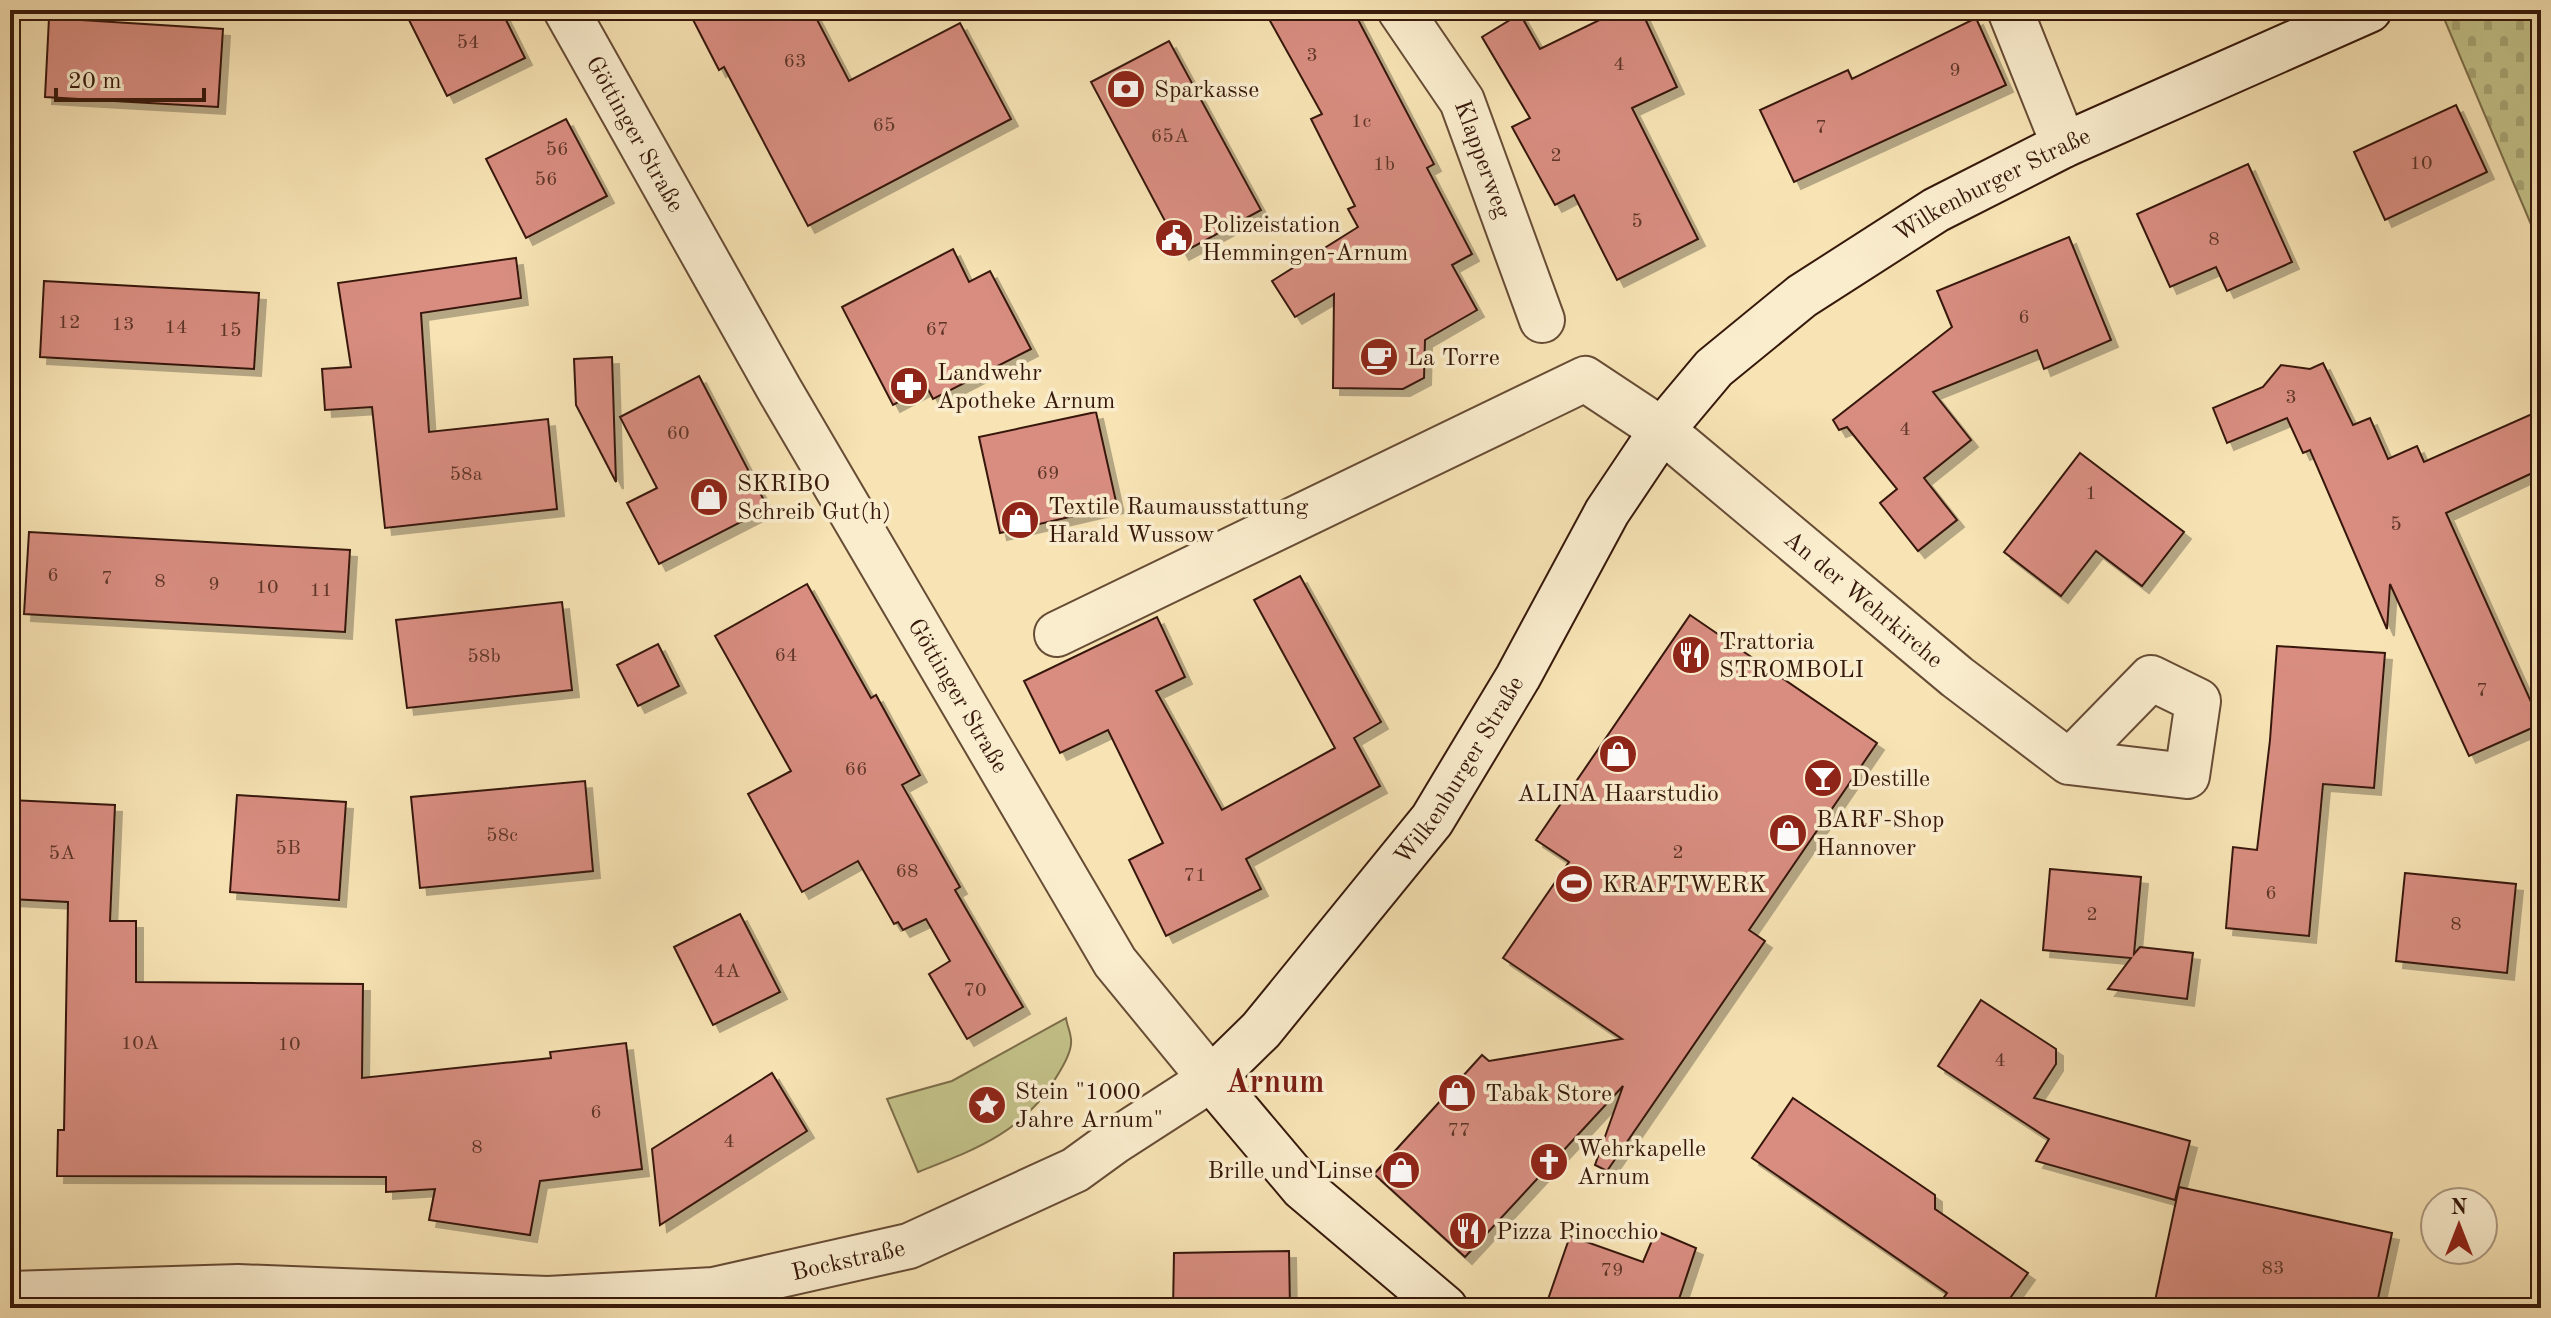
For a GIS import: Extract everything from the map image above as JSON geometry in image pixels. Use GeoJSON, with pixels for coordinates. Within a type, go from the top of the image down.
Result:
{"type":"FeatureCollection","features":[{"type":"Feature","properties":{"kind":"street","name":"Göttinger Straße"},"geometry":{"type":"LineString","coordinates":[[566,10],[779,389],[1115,962],[1303,1188],[1445,1308]]}},
{"type":"Feature","properties":{"kind":"street","name":"Klapperweg"},"geometry":{"type":"LineString","coordinates":[[1400,10],[1462,101],[1542,320]]}},
{"type":"Feature","properties":{"kind":"street"},"geometry":{"type":"LineString","coordinates":[[2010,10],[2064,145]]}},
{"type":"Feature","properties":{"kind":"street","name":"Wilkenburger Straße"},"geometry":{"type":"LineString","coordinates":[[1211,1079],[1261,1030],[1432,820],[1518,677],[1607,512],[1662,430],[1714,368],[1802,296],[1936,210],[2064,145],[2369,10]]}},
{"type":"Feature","properties":{"kind":"street"},"geometry":{"type":"LineString","coordinates":[[1057,634],[1585,379],[1662,430]]}},
{"type":"Feature","properties":{"kind":"street","name":"An der Wehrkirche"},"geometry":{"type":"LineString","coordinates":[[1662,430],[1957,677],[2069,762]]}},
{"type":"Feature","properties":{"kind":"street","name":"Bockstraße"},"geometry":{"type":"LineString","coordinates":[[10,1294],[238,1287],[547,1304],[714,1290],[909,1246],[1075,1170],[1211,1079]]}},
{"type":"Feature","properties":{"kind":"green space"},"geometry":{"type":"Polygon","coordinates":[[[2457,10],[2541,10],[2541,248],[2443,16],[2457,10]]]}},
{"type":"Feature","properties":{"kind":"green space"},"geometry":{"type":"Polygon","coordinates":[[[1066,1018],[1071,1040],[1068,1056],[1030,1112],[978,1147],[918,1172],[887,1099],[952,1081],[1066,1018]]]}},
{"type":"Feature","properties":{"kind":"building"},"geometry":{"type":"Polygon","coordinates":[[[404,10],[501,10],[525,58],[447,96],[404,10]]]}},
{"type":"Feature","properties":{"kind":"building"},"geometry":{"type":"Polygon","coordinates":[[[688,10],[812,10],[849,81],[960,23],[1011,119],[808,226],[724,67],[719,70],[688,10]]]}},
{"type":"Feature","properties":{"kind":"building"},"geometry":{"type":"Polygon","coordinates":[[[1264,10],[1353,10],[1434,164],[1427,168],[1472,254],[1452,265],[1477,310],[1425,340],[1424,378],[1403,389],[1333,388],[1334,294],[1295,317],[1272,281],[1358,227],[1348,209],[1355,206],[1311,119],[1322,114],[1264,10]]]}},
{"type":"Feature","properties":{"kind":"building"},"geometry":{"type":"Polygon","coordinates":[[[1620,10],[1641,10],[1677,87],[1632,108],[1698,239],[1617,280],[1574,195],[1555,205],[1512,127],[1530,118],[1482,37],[1520,14],[1540,49],[1620,10]]]}},
{"type":"Feature","properties":{"kind":"building"},"geometry":{"type":"Polygon","coordinates":[[[49,18],[223,29],[218,107],[45,97],[49,18]]]}},
{"type":"Feature","properties":{"kind":"building"},"geometry":{"type":"Polygon","coordinates":[[[1976,18],[2006,85],[1794,182],[1760,110],[1848,70],[1852,79],[1976,18]]]}},
{"type":"Feature","properties":{"kind":"building"},"geometry":{"type":"Polygon","coordinates":[[[1169,41],[1261,210],[1182,253],[1091,82],[1169,41]]]}},
{"type":"Feature","properties":{"kind":"building"},"geometry":{"type":"Polygon","coordinates":[[[2456,105],[2487,172],[2385,220],[2354,152],[2456,105]]]}},
{"type":"Feature","properties":{"kind":"building"},"geometry":{"type":"Polygon","coordinates":[[[566,119],[607,196],[526,238],[486,159],[566,119]]]}},
{"type":"Feature","properties":{"kind":"building"},"geometry":{"type":"Polygon","coordinates":[[[2248,164],[2292,262],[2227,291],[2216,267],[2170,287],[2137,214],[2248,164]]]}},
{"type":"Feature","properties":{"kind":"building"},"geometry":{"type":"Polygon","coordinates":[[[2069,237],[2111,340],[2044,369],[2037,350],[1933,392],[1971,440],[1924,478],[1957,520],[1918,551],[1880,503],[1897,489],[1847,427],[1839,430],[1833,420],[1952,327],[1937,291],[2069,237]]]}},
{"type":"Feature","properties":{"kind":"building"},"geometry":{"type":"Polygon","coordinates":[[[953,249],[969,282],[990,271],[1031,349],[933,399],[927,387],[893,405],[842,307],[953,249]]]}},
{"type":"Feature","properties":{"kind":"building"},"geometry":{"type":"Polygon","coordinates":[[[516,258],[521,298],[421,313],[429,432],[548,419],[557,509],[385,528],[372,407],[325,410],[322,369],[351,367],[338,283],[516,258]]]}},
{"type":"Feature","properties":{"kind":"building"},"geometry":{"type":"Polygon","coordinates":[[[44,281],[259,293],[254,369],[40,357],[44,281]]]}},
{"type":"Feature","properties":{"kind":"building"},"geometry":{"type":"Polygon","coordinates":[[[612,357],[616,482],[576,405],[574,359],[612,357]]]}},
{"type":"Feature","properties":{"kind":"building"},"geometry":{"type":"Polygon","coordinates":[[[2323,363],[2353,425],[2370,418],[2388,459],[2417,446],[2424,462],[2541,410],[2541,469],[2446,513],[2541,724],[2469,756],[2390,584],[2387,629],[2310,450],[2303,453],[2287,418],[2227,443],[2213,408],[2263,387],[2281,365],[2310,369],[2323,363]]]}},
{"type":"Feature","properties":{"kind":"building"},"geometry":{"type":"Polygon","coordinates":[[[699,376],[768,508],[659,564],[627,503],[657,488],[620,417],[699,376]]]}},
{"type":"Feature","properties":{"kind":"building"},"geometry":{"type":"Polygon","coordinates":[[[1096,412],[1117,506],[1000,533],[979,437],[1096,412]]]}},
{"type":"Feature","properties":{"kind":"building"},"geometry":{"type":"Polygon","coordinates":[[[2080,453],[2184,532],[2142,586],[2096,551],[2061,596],[2004,552],[2080,453]]]}},
{"type":"Feature","properties":{"kind":"building"},"geometry":{"type":"Polygon","coordinates":[[[29,532],[350,550],[345,632],[24,614],[29,532]]]}},
{"type":"Feature","properties":{"kind":"building"},"geometry":{"type":"Polygon","coordinates":[[[1300,576],[1381,722],[1354,738],[1380,786],[1246,859],[1261,889],[1166,936],[1129,860],[1163,843],[1108,730],[1060,753],[1024,681],[1157,617],[1185,677],[1156,691],[1222,810],[1335,748],[1254,600],[1300,576]]]}},
{"type":"Feature","properties":{"kind":"building"},"geometry":{"type":"Polygon","coordinates":[[[807,584],[871,698],[876,695],[920,775],[902,785],[960,887],[955,890],[1023,1007],[967,1039],[929,974],[950,961],[926,919],[903,930],[898,922],[894,924],[858,861],[802,892],[748,794],[791,771],[715,636],[807,584]]]}},
{"type":"Feature","properties":{"kind":"building"},"geometry":{"type":"Polygon","coordinates":[[[562,602],[572,690],[407,708],[396,620],[562,602]]]}},
{"type":"Feature","properties":{"kind":"building"},"geometry":{"type":"Polygon","coordinates":[[[1690,615],[1877,743],[1749,930],[1765,941],[1607,1171],[1595,1165],[1623,1086],[1465,1257],[1374,1174],[1482,1055],[1489,1061],[1622,1039],[1503,958],[1569,862],[1536,840],[1690,615]]]}},
{"type":"Feature","properties":{"kind":"building"},"geometry":{"type":"Polygon","coordinates":[[[658,644],[679,686],[638,706],[617,665],[658,644]]]}},
{"type":"Feature","properties":{"kind":"building"},"geometry":{"type":"Polygon","coordinates":[[[2277,646],[2385,653],[2374,788],[2323,784],[2309,936],[2226,928],[2233,847],[2257,850],[2277,646]]]}},
{"type":"Feature","properties":{"kind":"building"},"geometry":{"type":"Polygon","coordinates":[[[585,781],[593,871],[420,888],[411,797],[585,781]]]}},
{"type":"Feature","properties":{"kind":"building"},"geometry":{"type":"Polygon","coordinates":[[[237,795],[346,802],[339,900],[230,892],[237,795]]]}},
{"type":"Feature","properties":{"kind":"building"},"geometry":{"type":"Polygon","coordinates":[[[10,800],[115,805],[110,921],[136,921],[136,982],[363,984],[362,1078],[551,1058],[550,1052],[626,1043],[642,1169],[540,1181],[530,1235],[429,1220],[435,1189],[386,1192],[386,1177],[57,1176],[58,1130],[64,1130],[68,902],[10,899],[10,800]]]}},
{"type":"Feature","properties":{"kind":"building"},"geometry":{"type":"Polygon","coordinates":[[[2050,869],[2141,877],[2134,954],[2140,947],[2193,953],[2187,999],[2108,989],[2131,958],[2043,950],[2050,869]]]}},
{"type":"Feature","properties":{"kind":"building"},"geometry":{"type":"Polygon","coordinates":[[[2405,873],[2516,884],[2507,973],[2396,961],[2405,873]]]}},
{"type":"Feature","properties":{"kind":"building"},"geometry":{"type":"Polygon","coordinates":[[[740,914],[780,992],[713,1025],[674,947],[740,914]]]}},
{"type":"Feature","properties":{"kind":"building"},"geometry":{"type":"Polygon","coordinates":[[[1981,1000],[2056,1049],[2056,1064],[2034,1098],[2190,1141],[2175,1200],[2036,1161],[2049,1139],[1938,1066],[1981,1000]]]}},
{"type":"Feature","properties":{"kind":"building"},"geometry":{"type":"Polygon","coordinates":[[[772,1073],[807,1131],[660,1225],[652,1149],[772,1073]]]}},
{"type":"Feature","properties":{"kind":"building"},"geometry":{"type":"Polygon","coordinates":[[[1793,1098],[1935,1195],[1935,1209],[2028,1273],[2003,1308],[1936,1308],[1947,1293],[1752,1158],[1793,1098]]]}},
{"type":"Feature","properties":{"kind":"building"},"geometry":{"type":"Polygon","coordinates":[[[2179,1187],[2392,1233],[2376,1308],[2189,1308],[2155,1301],[2179,1187]]]}},
{"type":"Feature","properties":{"kind":"building"},"geometry":{"type":"Polygon","coordinates":[[[1656,1231],[1696,1248],[1676,1308],[1545,1308],[1570,1236],[1643,1262],[1656,1231]]]}},
{"type":"Feature","properties":{"kind":"building"},"geometry":{"type":"Polygon","coordinates":[[[1289,1251],[1290,1308],[1173,1308],[1174,1253],[1289,1251]]]}},
{"type":"Feature","properties":{"kind":"place","name":"Sparkasse"},"geometry":{"type":"Point","coordinates":[1126,89]}},
{"type":"Feature","properties":{"kind":"place","name":"Polizeistation Hemmingen-Arnum"},"geometry":{"type":"Point","coordinates":[1174,238]}},
{"type":"Feature","properties":{"kind":"place","name":"La Torre"},"geometry":{"type":"Point","coordinates":[1379,357]}},
{"type":"Feature","properties":{"kind":"place","name":"Landwehr Apotheke Arnum"},"geometry":{"type":"Point","coordinates":[909,386]}},
{"type":"Feature","properties":{"kind":"place","name":"SKRIBO Schreib Gut(h)"},"geometry":{"type":"Point","coordinates":[709,497]}},
{"type":"Feature","properties":{"kind":"place","name":"Textile Raumausstattung Harald Wussow"},"geometry":{"type":"Point","coordinates":[1020,520]}},
{"type":"Feature","properties":{"kind":"place","name":"Trattoria STROMBOLI"},"geometry":{"type":"Point","coordinates":[1691,655]}},
{"type":"Feature","properties":{"kind":"place","name":"ALINA Haarstudio"},"geometry":{"type":"Point","coordinates":[1618,754]}},
{"type":"Feature","properties":{"kind":"place","name":"Destille"},"geometry":{"type":"Point","coordinates":[1823,778]}},
{"type":"Feature","properties":{"kind":"place","name":"BARF-Shop Hannover"},"geometry":{"type":"Point","coordinates":[1788,833]}},
{"type":"Feature","properties":{"kind":"place","name":"KRAFTWERK"},"geometry":{"type":"Point","coordinates":[1574,884]}},
{"type":"Feature","properties":{"kind":"place","name":"Tabak Store"},"geometry":{"type":"Point","coordinates":[1457,1093]}},
{"type":"Feature","properties":{"kind":"place","name":"Stein \"1000 Jahre Arnum\""},"geometry":{"type":"Point","coordinates":[987,1105]}},
{"type":"Feature","properties":{"kind":"place","name":"Wehrkapelle Arnum"},"geometry":{"type":"Point","coordinates":[1549,1162]}},
{"type":"Feature","properties":{"kind":"place","name":"Brille und Linse"},"geometry":{"type":"Point","coordinates":[1401,1170]}},
{"type":"Feature","properties":{"kind":"place","name":"Pizza Pinocchio"},"geometry":{"type":"Point","coordinates":[1468,1231]}},
{"type":"Feature","properties":{"kind":"district","name":"Arnum"},"geometry":{"type":"Point","coordinates":[1275,1081]}}]}
